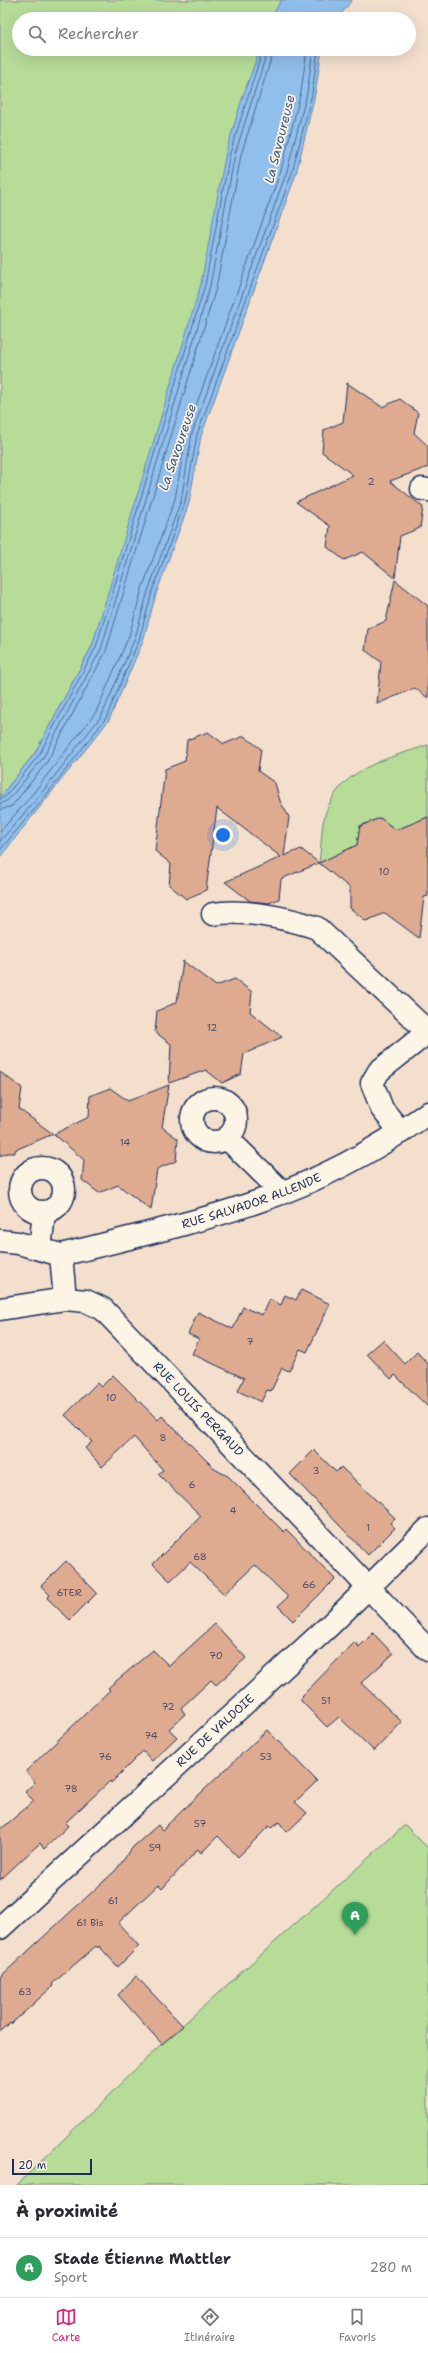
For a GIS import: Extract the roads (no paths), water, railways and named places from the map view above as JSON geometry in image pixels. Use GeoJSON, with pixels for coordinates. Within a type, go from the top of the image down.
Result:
{"type":"FeatureCollection","features":[{"type":"Feature","properties":{"kind":"street"},"geometry":{"type":"LineString","coordinates":[[213,914],[228,912],[296,921],[317,928],[428,1032],[379,1071],[372,1083],[382,1109],[401,1132]]}},
{"type":"Feature","properties":{"kind":"street","name":"RUE SALVADOR ALLENDE"},"geometry":{"type":"LineString","coordinates":[[61,1255],[208,1217],[264,1200],[337,1168],[401,1132],[428,1113]]}},
{"type":"Feature","properties":{"kind":"street"},"geometry":{"type":"LineString","coordinates":[[227,1138],[282,1192]]}},
{"type":"Feature","properties":{"kind":"street"},"geometry":{"type":"LineString","coordinates":[[40,1249],[44,1213]]}},
{"type":"Feature","properties":{"kind":"street"},"geometry":{"type":"LineString","coordinates":[[0,1241],[61,1255],[66,1299]]}},
{"type":"Feature","properties":{"kind":"street","name":"RUE LOUIS PERGAUD"},"geometry":{"type":"LineString","coordinates":[[0,1309],[66,1299],[86,1301],[103,1309],[428,1650]]}},
{"type":"Feature","properties":{"kind":"street","name":"RUE DE VALDOIE"},"geometry":{"type":"LineString","coordinates":[[0,1928],[324,1631],[367,1587],[428,1530]]}},
{"type":"Feature","properties":{"kind":"water"},"geometry":{"type":"Polygon","coordinates":[[[281,0],[352,0],[343,12],[275,12],[281,0]]]}},
{"type":"Feature","properties":{"kind":"water","name":"La Savoureuse"},"geometry":{"type":"Polygon","coordinates":[[[257,56],[321,56],[315,94],[296,174],[201,436],[189,503],[156,594],[143,641],[109,720],[0,857],[0,797],[35,753],[92,646],[201,284],[226,152],[243,96],[257,56]]]}},
{"type":"Feature","properties":{"kind":"place","name":"Stade Étienne Mattler"},"geometry":{"type":"Point","coordinates":[355,1935]}}]}
